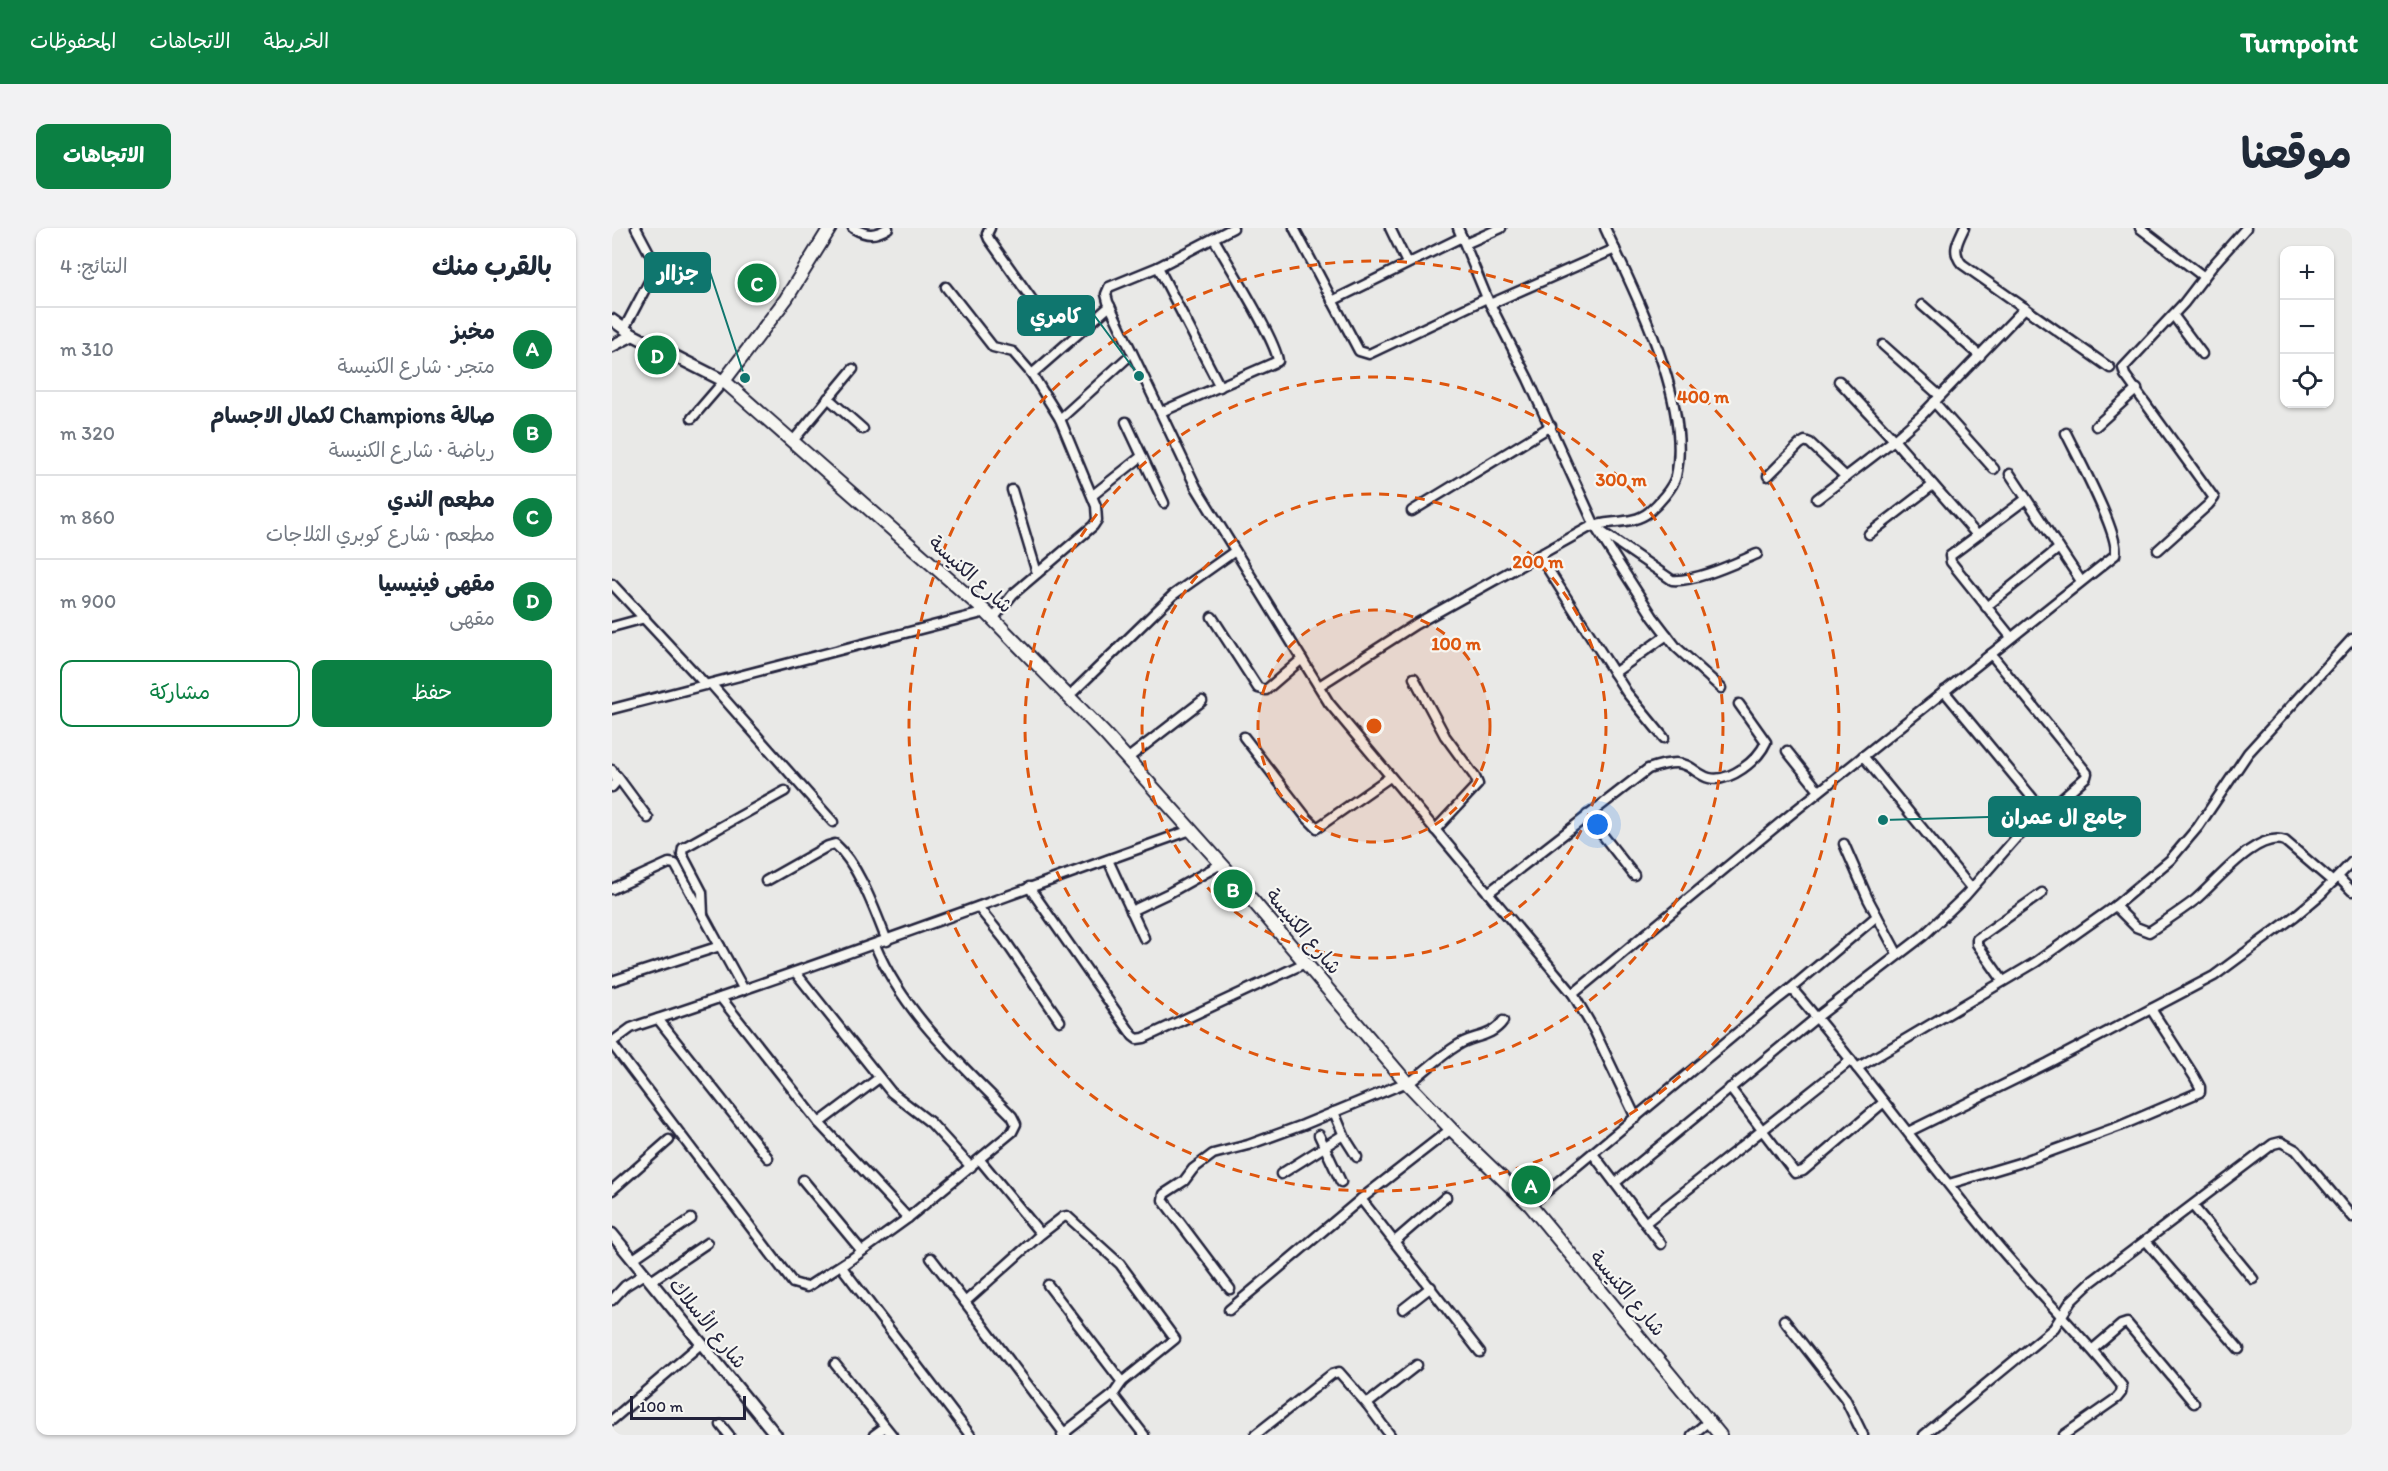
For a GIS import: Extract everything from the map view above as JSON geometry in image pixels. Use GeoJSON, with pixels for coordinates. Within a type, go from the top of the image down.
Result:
{"type":"FeatureCollection","features":[{"type":"Feature","properties":{"kind":"main road"},"geometry":{"type":"LineString","coordinates":[[724,381],[786,299],[830,228]]}},
{"type":"Feature","properties":{"kind":"main road","name":"شارع الكنيسة"},"geometry":{"type":"LineString","coordinates":[[724,381],[989,615],[1069,696],[1221,864],[1408,1083],[1451,1129],[1530,1205],[1720,1435]]}},
{"type":"Feature","properties":{"kind":"street"},"geometry":{"type":"LineString","coordinates":[[612,346],[629,332],[654,272],[653,260],[636,228]]}},
{"type":"Feature","properties":{"kind":"street"},"geometry":{"type":"LineString","coordinates":[[853,228],[863,234],[877,234],[888,228]]}},
{"type":"Feature","properties":{"kind":"street"},"geometry":{"type":"LineString","coordinates":[[990,228],[987,234],[989,239],[1045,318]]}},
{"type":"Feature","properties":{"kind":"street"},"geometry":{"type":"LineString","coordinates":[[1233,228],[1158,267],[1109,287],[1106,294],[1110,306],[1196,487],[1329,703],[1573,994],[1594,1030],[1636,1118]]}},
{"type":"Feature","properties":{"kind":"street"},"geometry":{"type":"LineString","coordinates":[[1294,228],[1359,351],[1369,354],[1488,301],[1615,249]]}},
{"type":"Feature","properties":{"kind":"street"},"geometry":{"type":"LineString","coordinates":[[1390,228],[1407,263]]}},
{"type":"Feature","properties":{"kind":"street"},"geometry":{"type":"LineString","coordinates":[[1458,228],[1488,301],[1551,426],[1595,526],[1667,635],[1691,662],[1721,688]]}},
{"type":"Feature","properties":{"kind":"street"},"geometry":{"type":"LineString","coordinates":[[1332,301],[1407,263],[1501,228]]}},
{"type":"Feature","properties":{"kind":"street"},"geometry":{"type":"LineString","coordinates":[[1318,686],[1416,624],[1539,555],[1595,526],[1634,519],[1646,514],[1674,481],[1679,445],[1678,430],[1654,336],[1605,228]]}},
{"type":"Feature","properties":{"kind":"street"},"geometry":{"type":"LineString","coordinates":[[1964,228],[1955,247],[1956,257],[1962,264],[2110,368]]}},
{"type":"Feature","properties":{"kind":"street"},"geometry":{"type":"LineString","coordinates":[[2140,228],[2204,277]]}},
{"type":"Feature","properties":{"kind":"street"},"geometry":{"type":"LineString","coordinates":[[2158,550],[2214,498],[2125,375],[2123,368],[2173,315],[2246,228]]}},
{"type":"Feature","properties":{"kind":"street"},"geometry":{"type":"LineString","coordinates":[[1161,412],[1278,361],[1267,334],[1214,239]]}},
{"type":"Feature","properties":{"kind":"street"},"geometry":{"type":"LineString","coordinates":[[1158,267],[1220,387]]}},
{"type":"Feature","properties":{"kind":"street"},"geometry":{"type":"LineString","coordinates":[[612,709],[989,615],[1095,523],[1097,511],[1093,495],[1060,419],[1032,374],[1013,352],[993,347],[946,287]]}},
{"type":"Feature","properties":{"kind":"street"},"geometry":{"type":"LineString","coordinates":[[1922,305],[1980,356]]}},
{"type":"Feature","properties":{"kind":"street"},"geometry":{"type":"LineString","coordinates":[[1032,374],[1110,306]]}},
{"type":"Feature","properties":{"kind":"street"},"geometry":{"type":"LineString","coordinates":[[1817,499],[1894,440],[1980,356],[2025,308]]}},
{"type":"Feature","properties":{"kind":"street"},"geometry":{"type":"LineString","coordinates":[[2173,315],[2202,354]]}},
{"type":"Feature","properties":{"kind":"street"},"geometry":{"type":"LineString","coordinates":[[612,320],[629,332],[724,381],[692,418]]}},
{"type":"Feature","properties":{"kind":"street"},"geometry":{"type":"LineString","coordinates":[[1883,345],[1937,399],[1994,469]]}},
{"type":"Feature","properties":{"kind":"street"},"geometry":{"type":"LineString","coordinates":[[1060,419],[1126,359]]}},
{"type":"Feature","properties":{"kind":"street"},"geometry":{"type":"LineString","coordinates":[[792,442],[853,369]]}},
{"type":"Feature","properties":{"kind":"street"},"geometry":{"type":"LineString","coordinates":[[1839,381],[1977,535]]}},
{"type":"Feature","properties":{"kind":"street"},"geometry":{"type":"LineString","coordinates":[[2096,426],[2137,389]]}},
{"type":"Feature","properties":{"kind":"street"},"geometry":{"type":"LineString","coordinates":[[828,398],[863,429]]}},
{"type":"Feature","properties":{"kind":"street"},"geometry":{"type":"LineString","coordinates":[[1126,422],[1164,502]]}},
{"type":"Feature","properties":{"kind":"street"},"geometry":{"type":"LineString","coordinates":[[1412,511],[1551,426]]}},
{"type":"Feature","properties":{"kind":"street"},"geometry":{"type":"LineString","coordinates":[[1573,994],[1819,791],[2115,555],[2117,548],[2094,491],[2066,433]]}},
{"type":"Feature","properties":{"kind":"street"},"geometry":{"type":"LineString","coordinates":[[1768,476],[1805,441],[1846,477]]}},
{"type":"Feature","properties":{"kind":"street"},"geometry":{"type":"LineString","coordinates":[[1093,495],[1142,456]]}},
{"type":"Feature","properties":{"kind":"street"},"geometry":{"type":"LineString","coordinates":[[2010,474],[2081,581]]}},
{"type":"Feature","properties":{"kind":"street"},"geometry":{"type":"LineString","coordinates":[[1869,534],[1934,485]]}},
{"type":"Feature","properties":{"kind":"street"},"geometry":{"type":"LineString","coordinates":[[1012,490],[1037,573]]}},
{"type":"Feature","properties":{"kind":"street"},"geometry":{"type":"LineString","coordinates":[[2011,638],[1951,562],[1950,556],[2026,498]]}},
{"type":"Feature","properties":{"kind":"street"},"geometry":{"type":"LineString","coordinates":[[1595,526],[1672,580],[1680,581],[1701,575],[1757,554]]}},
{"type":"Feature","properties":{"kind":"street"},"geometry":{"type":"LineString","coordinates":[[1986,607],[2059,548]]}},
{"type":"Feature","properties":{"kind":"street"},"geometry":{"type":"LineString","coordinates":[[1069,696],[1173,595],[1235,551]]}},
{"type":"Feature","properties":{"kind":"street"},"geometry":{"type":"LineString","coordinates":[[1539,555],[1614,673],[1664,738]]}},
{"type":"Feature","properties":{"kind":"street"},"geometry":{"type":"LineString","coordinates":[[612,584],[709,684],[833,822]]}},
{"type":"Feature","properties":{"kind":"street"},"geometry":{"type":"LineString","coordinates":[[1212,617],[1258,688],[1266,690],[1302,659]]}},
{"type":"Feature","properties":{"kind":"street"},"geometry":{"type":"LineString","coordinates":[[612,627],[645,618]]}},
{"type":"Feature","properties":{"kind":"street"},"geometry":{"type":"LineString","coordinates":[[1614,673],[1667,635]]}},
{"type":"Feature","properties":{"kind":"street"},"geometry":{"type":"LineString","coordinates":[[1857,1068],[2054,949],[2115,906],[2181,849],[2248,753],[2352,639]]}},
{"type":"Feature","properties":{"kind":"street"},"geometry":{"type":"LineString","coordinates":[[1615,1183],[1816,1018],[1923,936],[2015,839],[2086,777],[2086,773],[1991,654]]}},
{"type":"Feature","properties":{"kind":"street"},"geometry":{"type":"LineString","coordinates":[[1414,678],[1445,736],[1478,784],[1435,830]]}},
{"type":"Feature","properties":{"kind":"street"},"geometry":{"type":"LineString","coordinates":[[1944,691],[2044,812]]}},
{"type":"Feature","properties":{"kind":"street"},"geometry":{"type":"LineString","coordinates":[[1127,759],[1203,701]]}},
{"type":"Feature","properties":{"kind":"street"},"geometry":{"type":"LineString","coordinates":[[1488,893],[1648,769],[1676,763],[1686,764],[1707,778],[1718,778],[1738,771],[1759,754],[1766,742],[1739,704]]}},
{"type":"Feature","properties":{"kind":"street"},"geometry":{"type":"LineString","coordinates":[[1244,737],[1317,828],[1390,777]]}},
{"type":"Feature","properties":{"kind":"street"},"geometry":{"type":"LineString","coordinates":[[1787,751],[1819,791]]}},
{"type":"Feature","properties":{"kind":"street"},"geometry":{"type":"LineString","coordinates":[[1863,756],[1971,888]]}},
{"type":"Feature","properties":{"kind":"street"},"geometry":{"type":"LineString","coordinates":[[612,786],[617,781],[614,773]]}},
{"type":"Feature","properties":{"kind":"street"},"geometry":{"type":"LineString","coordinates":[[614,773],[648,818]]}},
{"type":"Feature","properties":{"kind":"street"},"geometry":{"type":"LineString","coordinates":[[703,915],[702,892],[682,854],[683,848],[785,791]]}},
{"type":"Feature","properties":{"kind":"street"},"geometry":{"type":"LineString","coordinates":[[1587,815],[1634,875]]}},
{"type":"Feature","properties":{"kind":"street"},"geometry":{"type":"LineString","coordinates":[[875,945],[886,972],[911,1008],[1012,1116],[1016,1124],[1012,1132],[980,1160],[908,1218],[807,1287],[800,1287],[788,1278],[612,1043],[631,1028],[796,973],[875,945],[887,941],[1029,887],[1191,830]]}},
{"type":"Feature","properties":{"kind":"street"},"geometry":{"type":"LineString","coordinates":[[2115,906],[2136,927],[2149,932],[2196,899],[2243,855],[2261,844],[2280,839],[2352,891]]}},
{"type":"Feature","properties":{"kind":"street"},"geometry":{"type":"LineString","coordinates":[[766,881],[834,844],[846,856],[862,884],[887,941]]}},
{"type":"Feature","properties":{"kind":"street"},"geometry":{"type":"LineString","coordinates":[[1844,844],[1876,916],[1898,956]]}},
{"type":"Feature","properties":{"kind":"street"},"geometry":{"type":"LineString","coordinates":[[1108,860],[1144,938]]}},
{"type":"Feature","properties":{"kind":"street"},"geometry":{"type":"LineString","coordinates":[[612,888],[673,862],[744,990]]}},
{"type":"Feature","properties":{"kind":"street"},"geometry":{"type":"LineString","coordinates":[[1908,1132],[2214,976],[2295,916],[2352,862]]}},
{"type":"Feature","properties":{"kind":"street"},"geometry":{"type":"LineString","coordinates":[[1131,911],[1221,864]]}},
{"type":"Feature","properties":{"kind":"street"},"geometry":{"type":"LineString","coordinates":[[1029,887],[1132,1036],[1137,1039],[1144,1038],[1305,963]]}},
{"type":"Feature","properties":{"kind":"street"},"geometry":{"type":"LineString","coordinates":[[2003,981],[1977,944],[1977,939],[2042,892]]}},
{"type":"Feature","properties":{"kind":"street"},"geometry":{"type":"LineString","coordinates":[[978,907],[1004,939],[1060,1021]]}},
{"type":"Feature","properties":{"kind":"street"},"geometry":{"type":"LineString","coordinates":[[1530,1205],[1876,916]]}},
{"type":"Feature","properties":{"kind":"street"},"geometry":{"type":"LineString","coordinates":[[612,981],[720,946]]}},
{"type":"Feature","properties":{"kind":"street"},"geometry":{"type":"LineString","coordinates":[[796,973],[879,1078],[905,1105],[931,1123],[971,1167]]}},
{"type":"Feature","properties":{"kind":"street"},"geometry":{"type":"LineString","coordinates":[[1788,991],[1794,991],[2031,1284],[2093,1349],[2122,1386],[2121,1393],[2064,1435]]}},
{"type":"Feature","properties":{"kind":"street"},"geometry":{"type":"LineString","coordinates":[[720,998],[819,1123],[908,1218]]}},
{"type":"Feature","properties":{"kind":"street"},"geometry":{"type":"LineString","coordinates":[[1949,1184],[2019,1163],[2120,1126],[2200,1092],[2194,1076],[2151,1009]]}},
{"type":"Feature","properties":{"kind":"street"},"geometry":{"type":"LineString","coordinates":[[658,1019],[768,1158]]}},
{"type":"Feature","properties":{"kind":"street"},"geometry":{"type":"LineString","coordinates":[[1230,1289],[1163,1200],[1164,1194],[1184,1181],[1193,1169],[1214,1154],[1248,1145],[1408,1083],[1461,1043],[1494,1031],[1503,1021]]}},
{"type":"Feature","properties":{"kind":"street"},"geometry":{"type":"LineString","coordinates":[[1645,1223],[1851,1060]]}},
{"type":"Feature","properties":{"kind":"street"},"geometry":{"type":"LineString","coordinates":[[819,1123],[879,1078]]}},
{"type":"Feature","properties":{"kind":"street"},"geometry":{"type":"LineString","coordinates":[[1730,1088],[1792,1170],[1799,1173],[1884,1102]]}},
{"type":"Feature","properties":{"kind":"street"},"geometry":{"type":"LineString","coordinates":[[1334,1112],[1343,1135],[1357,1157]]}},
{"type":"Feature","properties":{"kind":"street"},"geometry":{"type":"LineString","coordinates":[[1229,1310],[1361,1199],[1451,1129]]}},
{"type":"Feature","properties":{"kind":"street"},"geometry":{"type":"LineString","coordinates":[[1319,1135],[1341,1182]]}},
{"type":"Feature","properties":{"kind":"street"},"geometry":{"type":"LineString","coordinates":[[1281,1174],[1343,1135]]}},
{"type":"Feature","properties":{"kind":"street"},"geometry":{"type":"LineString","coordinates":[[612,1190],[669,1140]]}},
{"type":"Feature","properties":{"kind":"street"},"geometry":{"type":"LineString","coordinates":[[1924,1435],[2054,1328],[2071,1301],[2091,1282],[2273,1144],[2281,1142],[2296,1150],[2352,1216]]}},
{"type":"Feature","properties":{"kind":"street"},"geometry":{"type":"LineString","coordinates":[[1593,1154],[1660,1244]]}},
{"type":"Feature","properties":{"kind":"street"},"geometry":{"type":"LineString","coordinates":[[980,1160],[1041,1234]]}},
{"type":"Feature","properties":{"kind":"street"},"geometry":{"type":"LineString","coordinates":[[803,1180],[861,1251]]}},
{"type":"Feature","properties":{"kind":"street"},"geometry":{"type":"LineString","coordinates":[[1395,1241],[1446,1197]]}},
{"type":"Feature","properties":{"kind":"street"},"geometry":{"type":"LineString","coordinates":[[1361,1199],[1480,1352]]}},
{"type":"Feature","properties":{"kind":"street"},"geometry":{"type":"LineString","coordinates":[[2193,1206],[2253,1278]]}},
{"type":"Feature","properties":{"kind":"street"},"geometry":{"type":"LineString","coordinates":[[931,1258],[1064,1434],[1113,1395],[1122,1382],[1175,1339],[1120,1264],[1067,1216],[1041,1234],[965,1302]]}},
{"type":"Feature","properties":{"kind":"street"},"geometry":{"type":"LineString","coordinates":[[633,1259],[691,1219]]}},
{"type":"Feature","properties":{"kind":"street","name":"شارع الأسلاك"},"geometry":{"type":"LineString","coordinates":[[612,1234],[776,1435]]}},
{"type":"Feature","properties":{"kind":"street"},"geometry":{"type":"LineString","coordinates":[[2146,1241],[2239,1349]]}},
{"type":"Feature","properties":{"kind":"street"},"geometry":{"type":"LineString","coordinates":[[612,1300],[625,1286],[648,1277],[706,1243]]}},
{"type":"Feature","properties":{"kind":"street"},"geometry":{"type":"LineString","coordinates":[[847,1261],[843,1265],[844,1270],[970,1435]]}},
{"type":"Feature","properties":{"kind":"street"},"geometry":{"type":"LineString","coordinates":[[1048,1285],[1122,1382]]}},
{"type":"Feature","properties":{"kind":"street"},"geometry":{"type":"LineString","coordinates":[[1403,1309],[1431,1287]]}},
{"type":"Feature","properties":{"kind":"street"},"geometry":{"type":"LineString","coordinates":[[1784,1320],[1845,1398],[1863,1435]]}},
{"type":"Feature","properties":{"kind":"street"},"geometry":{"type":"LineString","coordinates":[[2093,1349],[2121,1325],[2127,1323],[2194,1403]]}},
{"type":"Feature","properties":{"kind":"street"},"geometry":{"type":"LineString","coordinates":[[612,1420],[702,1343]]}},
{"type":"Feature","properties":{"kind":"street"},"geometry":{"type":"LineString","coordinates":[[835,1364],[892,1435]]}},
{"type":"Feature","properties":{"kind":"street"},"geometry":{"type":"LineString","coordinates":[[1367,1404],[1417,1365]]}},
{"type":"Feature","properties":{"kind":"street"},"geometry":{"type":"LineString","coordinates":[[1255,1435],[1332,1374],[1339,1372],[1390,1435]]}},
{"type":"Feature","properties":{"kind":"street"},"geometry":{"type":"LineString","coordinates":[[1113,1395],[1144,1435]]}},
{"type":"Feature","properties":{"kind":"street"},"geometry":{"type":"LineString","coordinates":[[1692,1435],[1709,1421]]}},
{"type":"Feature","properties":{"kind":"street"},"geometry":{"type":"LineString","coordinates":[[721,1425],[729,1435]]}},
{"type":"Feature","properties":{"kind":"street"},"geometry":{"type":"LineString","coordinates":[[874,1435],[885,1426]]}},
{"type":"Feature","properties":{"kind":"place","name":"مطعم الندي"},"geometry":{"type":"Point","coordinates":[757,283]}},
{"type":"Feature","properties":{"kind":"place","name":"مقهى فينيسيا"},"geometry":{"type":"Point","coordinates":[657,355]}},
{"type":"Feature","properties":{"kind":"place","name":"كامري"},"geometry":{"type":"Point","coordinates":[1139,376]}},
{"type":"Feature","properties":{"kind":"place","name":"جزاار"},"geometry":{"type":"Point","coordinates":[745,378]}},
{"type":"Feature","properties":{"kind":"place","name":"جامع ال عمران"},"geometry":{"type":"Point","coordinates":[1883,820]}},
{"type":"Feature","properties":{"kind":"place","name":"صالة Champions لكمال الاجسام"},"geometry":{"type":"Point","coordinates":[1233,889]}},
{"type":"Feature","properties":{"kind":"place","name":"مخبز"},"geometry":{"type":"Point","coordinates":[1531,1185]}}]}
